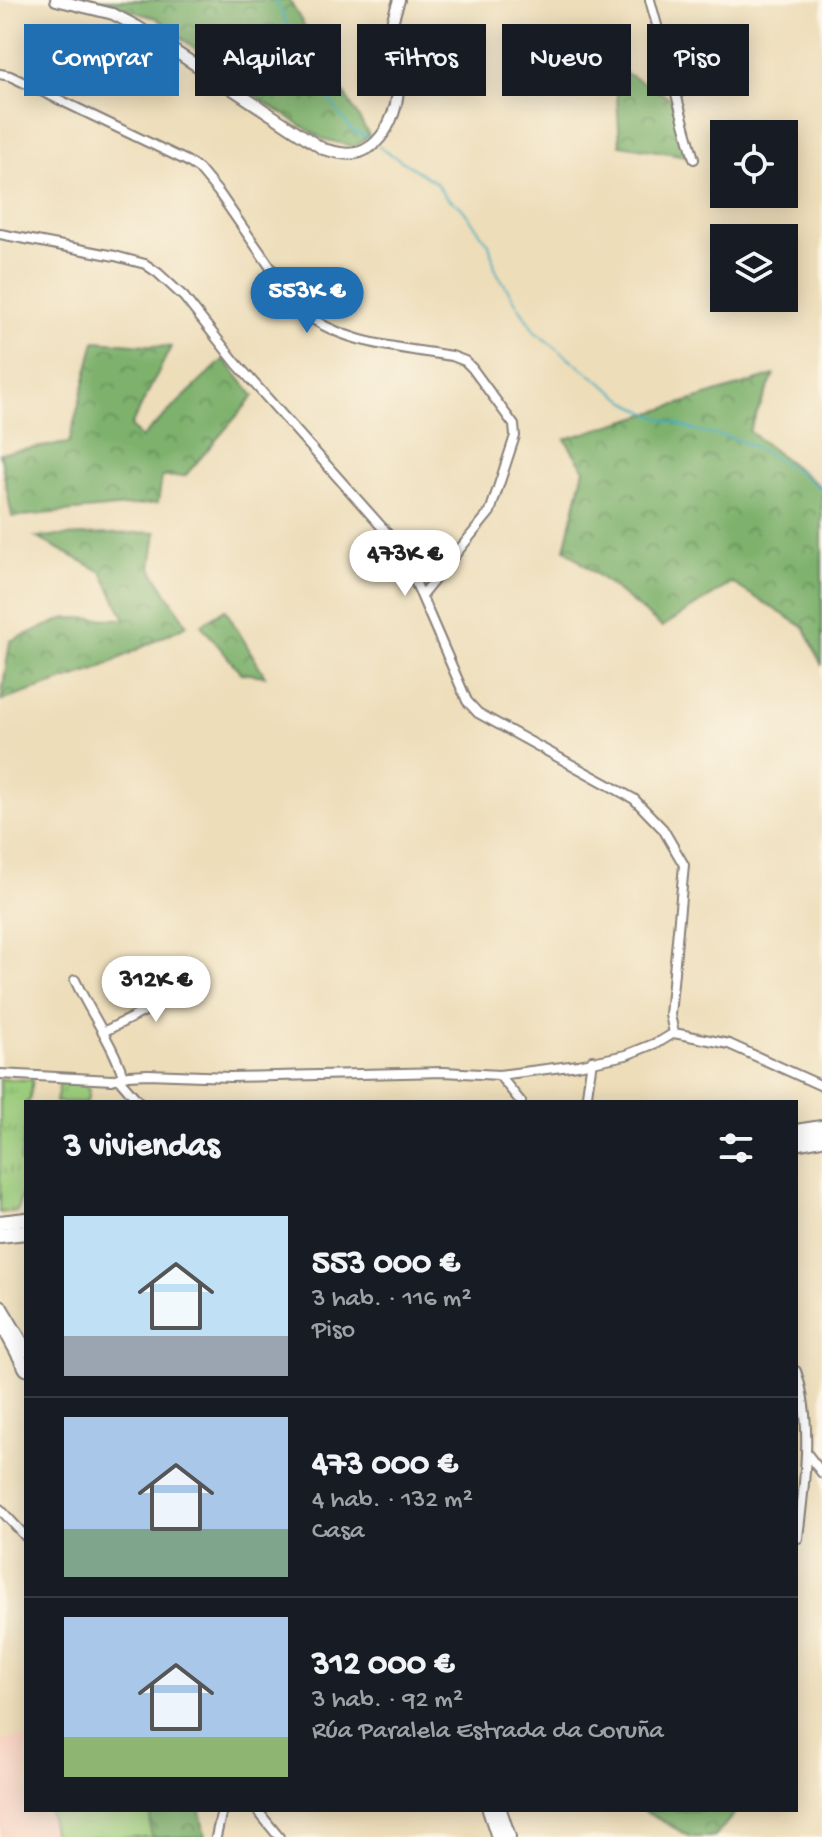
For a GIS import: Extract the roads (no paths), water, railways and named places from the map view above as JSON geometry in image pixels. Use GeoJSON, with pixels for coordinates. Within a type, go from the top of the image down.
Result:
{"type":"FeatureCollection","features":[{"type":"Feature","properties":{"kind":"highway"},"geometry":{"type":"LineString","coordinates":[[798,1132],[822,1128]]}},
{"type":"Feature","properties":{"kind":"highway"},"geometry":{"type":"LineString","coordinates":[[798,1143],[822,1138]]}},
{"type":"Feature","properties":{"kind":"highway"},"geometry":{"type":"LineString","coordinates":[[0,1228],[24,1225]]}},
{"type":"Feature","properties":{"kind":"highway"},"geometry":{"type":"LineString","coordinates":[[0,1235],[24,1232]]}},
{"type":"Feature","properties":{"kind":"main road"},"geometry":{"type":"LineString","coordinates":[[0,1222],[24,1219]]}},
{"type":"Feature","properties":{"kind":"main road"},"geometry":{"type":"LineString","coordinates":[[0,1242],[24,1239]]}},
{"type":"Feature","properties":{"kind":"main road"},"geometry":{"type":"LineString","coordinates":[[0,1306],[24,1347]]}},
{"type":"Feature","properties":{"kind":"main road"},"geometry":{"type":"LineString","coordinates":[[0,1321],[24,1365]]}},
{"type":"Feature","properties":{"kind":"main road"},"geometry":{"type":"LineString","coordinates":[[490,1812],[498,1837]]}},
{"type":"Feature","properties":{"kind":"main road"},"geometry":{"type":"LineString","coordinates":[[501,1812],[509,1837]]}},
{"type":"Feature","properties":{"kind":"street"},"geometry":{"type":"LineString","coordinates":[[56,0],[113,14],[138,27],[323,149],[341,154],[359,153],[373,145],[385,131],[392,115],[397,98],[397,80],[389,39],[399,0]]}},
{"type":"Feature","properties":{"kind":"street"},"geometry":{"type":"LineString","coordinates":[[650,0],[694,159]]}},
{"type":"Feature","properties":{"kind":"street"},"geometry":{"type":"LineString","coordinates":[[0,74],[10,76],[199,169],[243,224],[300,310],[310,318],[354,339],[452,356],[465,361],[472,368],[514,425],[515,436],[490,512],[422,595]]}},
{"type":"Feature","properties":{"kind":"street"},"geometry":{"type":"LineString","coordinates":[[0,234],[115,256],[145,264],[158,273],[184,297],[237,364],[388,534],[408,565],[467,701],[478,713],[634,799],[649,812],[684,865],[670,1015],[674,1033]]}},
{"type":"Feature","properties":{"kind":"street"},"geometry":{"type":"LineString","coordinates":[[103,1032],[155,1006],[183,979]]}},
{"type":"Feature","properties":{"kind":"street"},"geometry":{"type":"LineString","coordinates":[[75,980],[103,1032],[121,1077],[138,1100]]}},
{"type":"Feature","properties":{"kind":"street"},"geometry":{"type":"LineString","coordinates":[[0,1074],[230,1077],[444,1072],[499,1075],[578,1065],[626,1055],[674,1033],[729,1044],[822,1086]]}},
{"type":"Feature","properties":{"kind":"street"},"geometry":{"type":"LineString","coordinates":[[586,1100],[592,1060]]}},
{"type":"Feature","properties":{"kind":"street"},"geometry":{"type":"LineString","coordinates":[[499,1075],[519,1100]]}},
{"type":"Feature","properties":{"kind":"street"},"geometry":{"type":"LineString","coordinates":[[798,1376],[802,1387],[807,1454],[798,1538]]}},
{"type":"Feature","properties":{"kind":"street"},"geometry":{"type":"LineString","coordinates":[[807,1454],[822,1473]]}},
{"type":"Feature","properties":{"kind":"street"},"geometry":{"type":"LineString","coordinates":[[0,1509],[24,1535]]}},
{"type":"Feature","properties":{"kind":"street"},"geometry":{"type":"LineString","coordinates":[[216,1837],[222,1812]]}},
{"type":"Feature","properties":{"kind":"street"},"geometry":{"type":"LineString","coordinates":[[259,1812],[279,1837]]}},
{"type":"Feature","properties":{"kind":"waterway"},"geometry":{"type":"LineString","coordinates":[[274,0],[295,45],[339,114],[353,131],[371,138]]}},
{"type":"Feature","properties":{"kind":"waterway"},"geometry":{"type":"LineString","coordinates":[[378,146],[435,182],[446,197],[461,207],[489,244],[496,271],[535,332],[627,402],[654,416],[755,447],[796,470],[822,490]]}}]}
